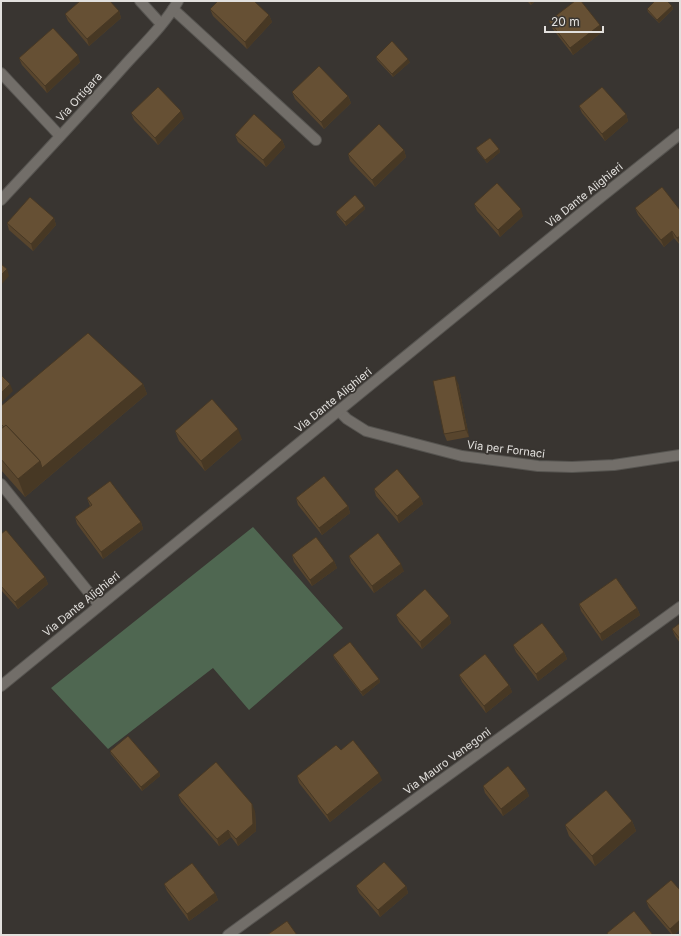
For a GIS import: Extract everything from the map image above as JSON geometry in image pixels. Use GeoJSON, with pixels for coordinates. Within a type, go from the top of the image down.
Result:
{"type":"FeatureCollection","features":[{"type":"Feature","properties":{"kind":"street"},"geometry":{"type":"LineString","coordinates":[[140,1],[161,24]]}},
{"type":"Feature","properties":{"kind":"street","name":"Via Ortigara"},"geometry":{"type":"LineString","coordinates":[[1,200],[98,95],[176,5],[316,140]]}},
{"type":"Feature","properties":{"kind":"street"},"geometry":{"type":"LineString","coordinates":[[1,73],[60,136]]}},
{"type":"Feature","properties":{"kind":"street","name":"Via Dante Alighieri"},"geometry":{"type":"LineString","coordinates":[[1,686],[680,134]]}},
{"type":"Feature","properties":{"kind":"street","name":"Via per Fornaci"},"geometry":{"type":"LineString","coordinates":[[338,411],[347,420],[366,431],[462,456],[538,466],[572,467],[614,464],[680,455]]}},
{"type":"Feature","properties":{"kind":"street"},"geometry":{"type":"LineString","coordinates":[[1,484],[99,605]]}},
{"type":"Feature","properties":{"kind":"street","name":"Via Mauro Venegoni"},"geometry":{"type":"LineString","coordinates":[[228,935],[680,607]]}},
{"type":"Feature","properties":{"kind":"green space"},"geometry":{"type":"Polygon","coordinates":[[[253,527],[343,628],[249,710],[213,668],[108,749],[51,688],[253,527]]]}},
{"type":"Feature","properties":{"kind":"building"},"geometry":{"type":"Polygon","coordinates":[[[80,1],[110,1],[119,11],[87,39],[65,14],[80,1]]]}},
{"type":"Feature","properties":{"kind":"building"},"geometry":{"type":"Polygon","coordinates":[[[218,1],[254,1],[269,15],[245,42],[210,9],[218,1]]]}},
{"type":"Feature","properties":{"kind":"building"},"geometry":{"type":"Polygon","coordinates":[[[575,1],[581,1],[600,25],[570,48],[549,21],[575,1]]]}},
{"type":"Feature","properties":{"kind":"building"},"geometry":{"type":"Polygon","coordinates":[[[655,1],[667,1],[672,6],[657,20],[647,9],[655,1]]]}},
{"type":"Feature","properties":{"kind":"building"},"geometry":{"type":"Polygon","coordinates":[[[53,28],[78,55],[45,86],[19,58],[53,28]]]}},
{"type":"Feature","properties":{"kind":"building"},"geometry":{"type":"Polygon","coordinates":[[[392,41],[408,59],[392,74],[376,57],[392,41]]]}},
{"type":"Feature","properties":{"kind":"building"},"geometry":{"type":"Polygon","coordinates":[[[319,66],[348,96],[321,122],[292,92],[319,66]]]}},
{"type":"Feature","properties":{"kind":"building"},"geometry":{"type":"Polygon","coordinates":[[[158,87],[181,111],[155,138],[131,113],[158,87]]]}},
{"type":"Feature","properties":{"kind":"building"},"geometry":{"type":"Polygon","coordinates":[[[602,87],[626,114],[602,134],[579,106],[602,87]]]}},
{"type":"Feature","properties":{"kind":"building"},"geometry":{"type":"Polygon","coordinates":[[[254,114],[282,140],[263,160],[235,135],[254,114]]]}},
{"type":"Feature","properties":{"kind":"building"},"geometry":{"type":"Polygon","coordinates":[[[379,124],[404,150],[372,180],[348,154],[379,124]]]}},
{"type":"Feature","properties":{"kind":"building"},"geometry":{"type":"Polygon","coordinates":[[[490,138],[499,149],[485,160],[476,148],[490,138]]]}},
{"type":"Feature","properties":{"kind":"building"},"geometry":{"type":"Polygon","coordinates":[[[497,183],[521,209],[498,230],[474,204],[497,183]]]}},
{"type":"Feature","properties":{"kind":"building"},"geometry":{"type":"Polygon","coordinates":[[[662,187],[680,210],[680,236],[677,238],[672,231],[661,240],[635,208],[662,187]]]}},
{"type":"Feature","properties":{"kind":"building"},"geometry":{"type":"Polygon","coordinates":[[[355,195],[364,206],[345,222],[336,212],[355,195]]]}},
{"type":"Feature","properties":{"kind":"building"},"geometry":{"type":"Polygon","coordinates":[[[30,197],[54,218],[31,244],[7,223],[30,197]]]}},
{"type":"Feature","properties":{"kind":"building"},"geometry":{"type":"Polygon","coordinates":[[[1,264],[7,269],[1,275],[1,264]]]}},
{"type":"Feature","properties":{"kind":"building"},"geometry":{"type":"Polygon","coordinates":[[[88,333],[143,384],[42,468],[40,461],[6,425],[4,427],[1,424],[1,406],[88,333]]]}},
{"type":"Feature","properties":{"kind":"building"},"geometry":{"type":"Polygon","coordinates":[[[1,375],[10,384],[1,393],[1,375]]]}},
{"type":"Feature","properties":{"kind":"building"},"geometry":{"type":"Polygon","coordinates":[[[455,376],[466,430],[444,434],[433,381],[455,376]]]}},
{"type":"Feature","properties":{"kind":"building"},"geometry":{"type":"Polygon","coordinates":[[[212,399],[238,429],[201,461],[175,431],[212,399]]]}},
{"type":"Feature","properties":{"kind":"building"},"geometry":{"type":"Polygon","coordinates":[[[6,425],[40,461],[18,479],[1,459],[1,429],[6,425]]]}},
{"type":"Feature","properties":{"kind":"building"},"geometry":{"type":"Polygon","coordinates":[[[397,469],[420,497],[397,516],[374,489],[397,469]]]}},
{"type":"Feature","properties":{"kind":"building"},"geometry":{"type":"Polygon","coordinates":[[[324,476],[348,506],[319,528],[296,498],[324,476]]]}},
{"type":"Feature","properties":{"kind":"building"},"geometry":{"type":"Polygon","coordinates":[[[110,481],[141,522],[101,552],[75,517],[92,505],[87,498],[110,481]]]}},
{"type":"Feature","properties":{"kind":"building"},"geometry":{"type":"Polygon","coordinates":[[[6,530],[45,577],[15,602],[1,586],[1,534],[6,530]]]}},
{"type":"Feature","properties":{"kind":"building"},"geometry":{"type":"Polygon","coordinates":[[[378,533],[401,564],[372,586],[349,556],[378,533]]]}},
{"type":"Feature","properties":{"kind":"building"},"geometry":{"type":"Polygon","coordinates":[[[316,537],[334,561],[310,580],[292,555],[316,537]]]}},
{"type":"Feature","properties":{"kind":"building"},"geometry":{"type":"Polygon","coordinates":[[[616,578],[637,608],[600,634],[579,604],[616,578]]]}},
{"type":"Feature","properties":{"kind":"building"},"geometry":{"type":"Polygon","coordinates":[[[425,589],[449,616],[420,642],[396,615],[425,589]]]}},
{"type":"Feature","properties":{"kind":"building"},"geometry":{"type":"Polygon","coordinates":[[[542,623],[564,652],[536,674],[513,645],[542,623]]]}},
{"type":"Feature","properties":{"kind":"building"},"geometry":{"type":"Polygon","coordinates":[[[680,623],[680,639],[672,629],[680,623]]]}},
{"type":"Feature","properties":{"kind":"building"},"geometry":{"type":"Polygon","coordinates":[[[350,642],[379,679],[361,692],[333,655],[350,642]]]}},
{"type":"Feature","properties":{"kind":"building"},"geometry":{"type":"Polygon","coordinates":[[[485,654],[509,685],[484,706],[459,675],[485,654]]]}},
{"type":"Feature","properties":{"kind":"building"},"geometry":{"type":"Polygon","coordinates":[[[128,736],[159,772],[141,787],[110,751],[128,736]]]}},
{"type":"Feature","properties":{"kind":"building"},"geometry":{"type":"Polygon","coordinates":[[[353,740],[379,773],[327,815],[297,776],[336,745],[341,750],[353,740]]]}},
{"type":"Feature","properties":{"kind":"building"},"geometry":{"type":"Polygon","coordinates":[[[216,762],[252,804],[253,824],[236,839],[228,830],[217,839],[178,795],[216,762]]]}},
{"type":"Feature","properties":{"kind":"building"},"geometry":{"type":"Polygon","coordinates":[[[508,766],[526,789],[501,809],[483,786],[508,766]]]}},
{"type":"Feature","properties":{"kind":"building"},"geometry":{"type":"Polygon","coordinates":[[[606,790],[632,821],[592,856],[565,825],[606,790]]]}},
{"type":"Feature","properties":{"kind":"building"},"geometry":{"type":"Polygon","coordinates":[[[384,862],[406,886],[378,910],[356,886],[384,862]]]}},
{"type":"Feature","properties":{"kind":"building"},"geometry":{"type":"Polygon","coordinates":[[[192,863],[215,893],[187,914],[164,884],[192,863]]]}},
{"type":"Feature","properties":{"kind":"building"},"geometry":{"type":"Polygon","coordinates":[[[671,880],[680,890],[680,920],[670,929],[646,901],[671,880]]]}},
{"type":"Feature","properties":{"kind":"building"},"geometry":{"type":"Polygon","coordinates":[[[634,911],[653,935],[608,935],[607,933],[634,911]]]}},
{"type":"Feature","properties":{"kind":"building"},"geometry":{"type":"Polygon","coordinates":[[[287,921],[297,935],[267,935],[287,921]]]}}]}
